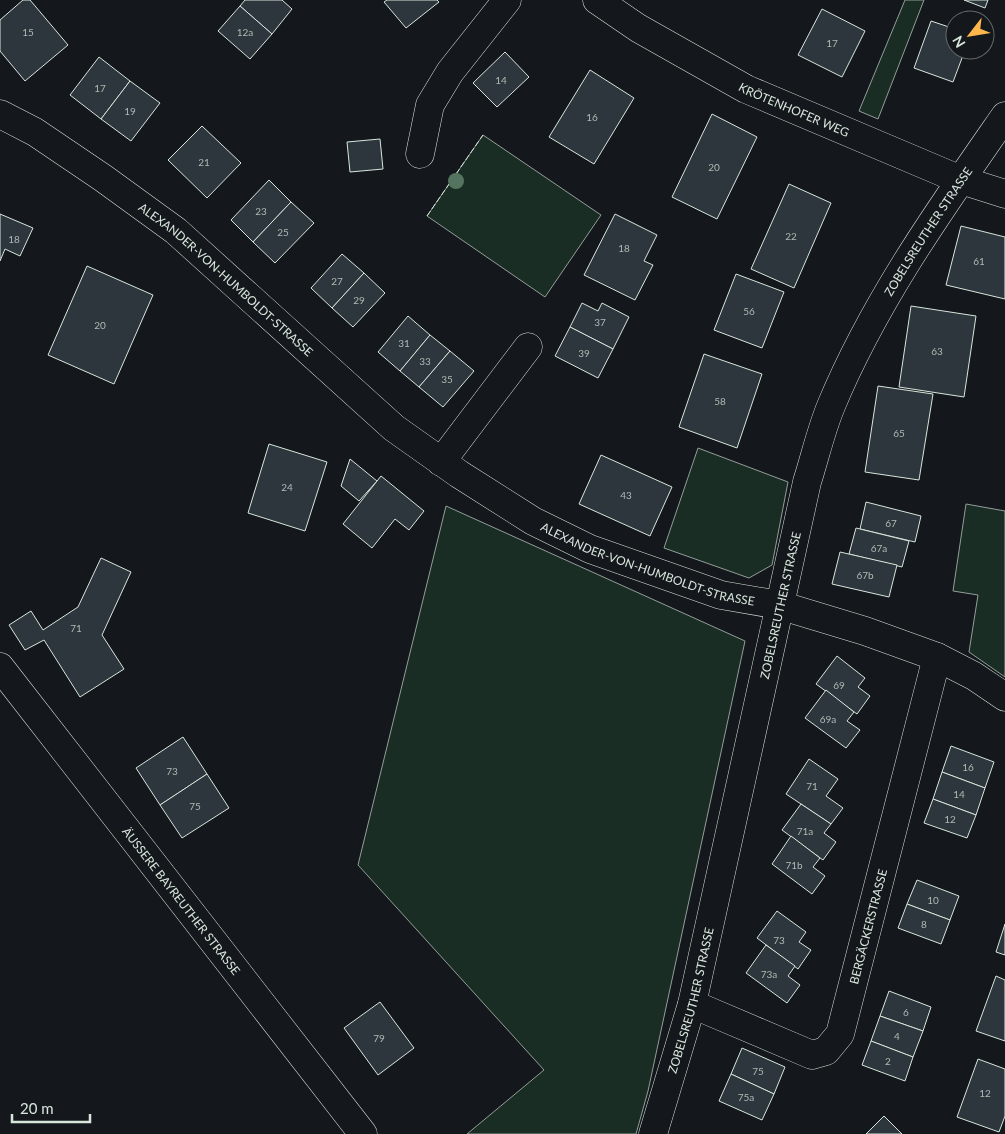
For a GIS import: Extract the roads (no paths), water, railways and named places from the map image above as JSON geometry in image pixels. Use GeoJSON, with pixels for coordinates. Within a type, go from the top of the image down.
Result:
{"type":"FeatureCollection","features":[{"type":"Feature","properties":{"kind":"street"},"geometry":{"type":"LineString","coordinates":[[420,154],[430,105],[450,72],[507,0]]}},
{"type":"Feature","properties":{"kind":"street","name":"KRÖTENHOFER WEG"},"geometry":{"type":"LineString","coordinates":[[597,0],[638,28],[726,79],[961,180],[1005,194]]}},
{"type":"Feature","properties":{"kind":"street","name":"ALEXANDER-VON-HUMBOLDT-STRASSE"},"geometry":{"type":"LineString","coordinates":[[0,114],[50,142],[176,231],[394,428],[441,462],[532,521],[590,549],[721,595],[779,605],[865,631],[937,657],[974,676],[1005,697]]}},
{"type":"Feature","properties":{"kind":"street","name":"ZOBELSREUTHER STRASSE"},"geometry":{"type":"LineString","coordinates":[[653,1134],[692,1004],[807,482],[831,407],[886,296],[1005,116]]}},
{"type":"Feature","properties":{"kind":"street"},"geometry":{"type":"LineString","coordinates":[[441,462],[528,347]]}},
{"type":"Feature","properties":{"kind":"street","name":"BERGÄCKERSTRASSE"},"geometry":{"type":"LineString","coordinates":[[692,1004],[812,1055],[826,1051],[840,1034],[937,657]]}},
{"type":"Feature","properties":{"kind":"street","name":"ÄUSSERE BAYREUTHER STRASSE"},"geometry":{"type":"LineString","coordinates":[[0,667],[363,1134]]}}]}
